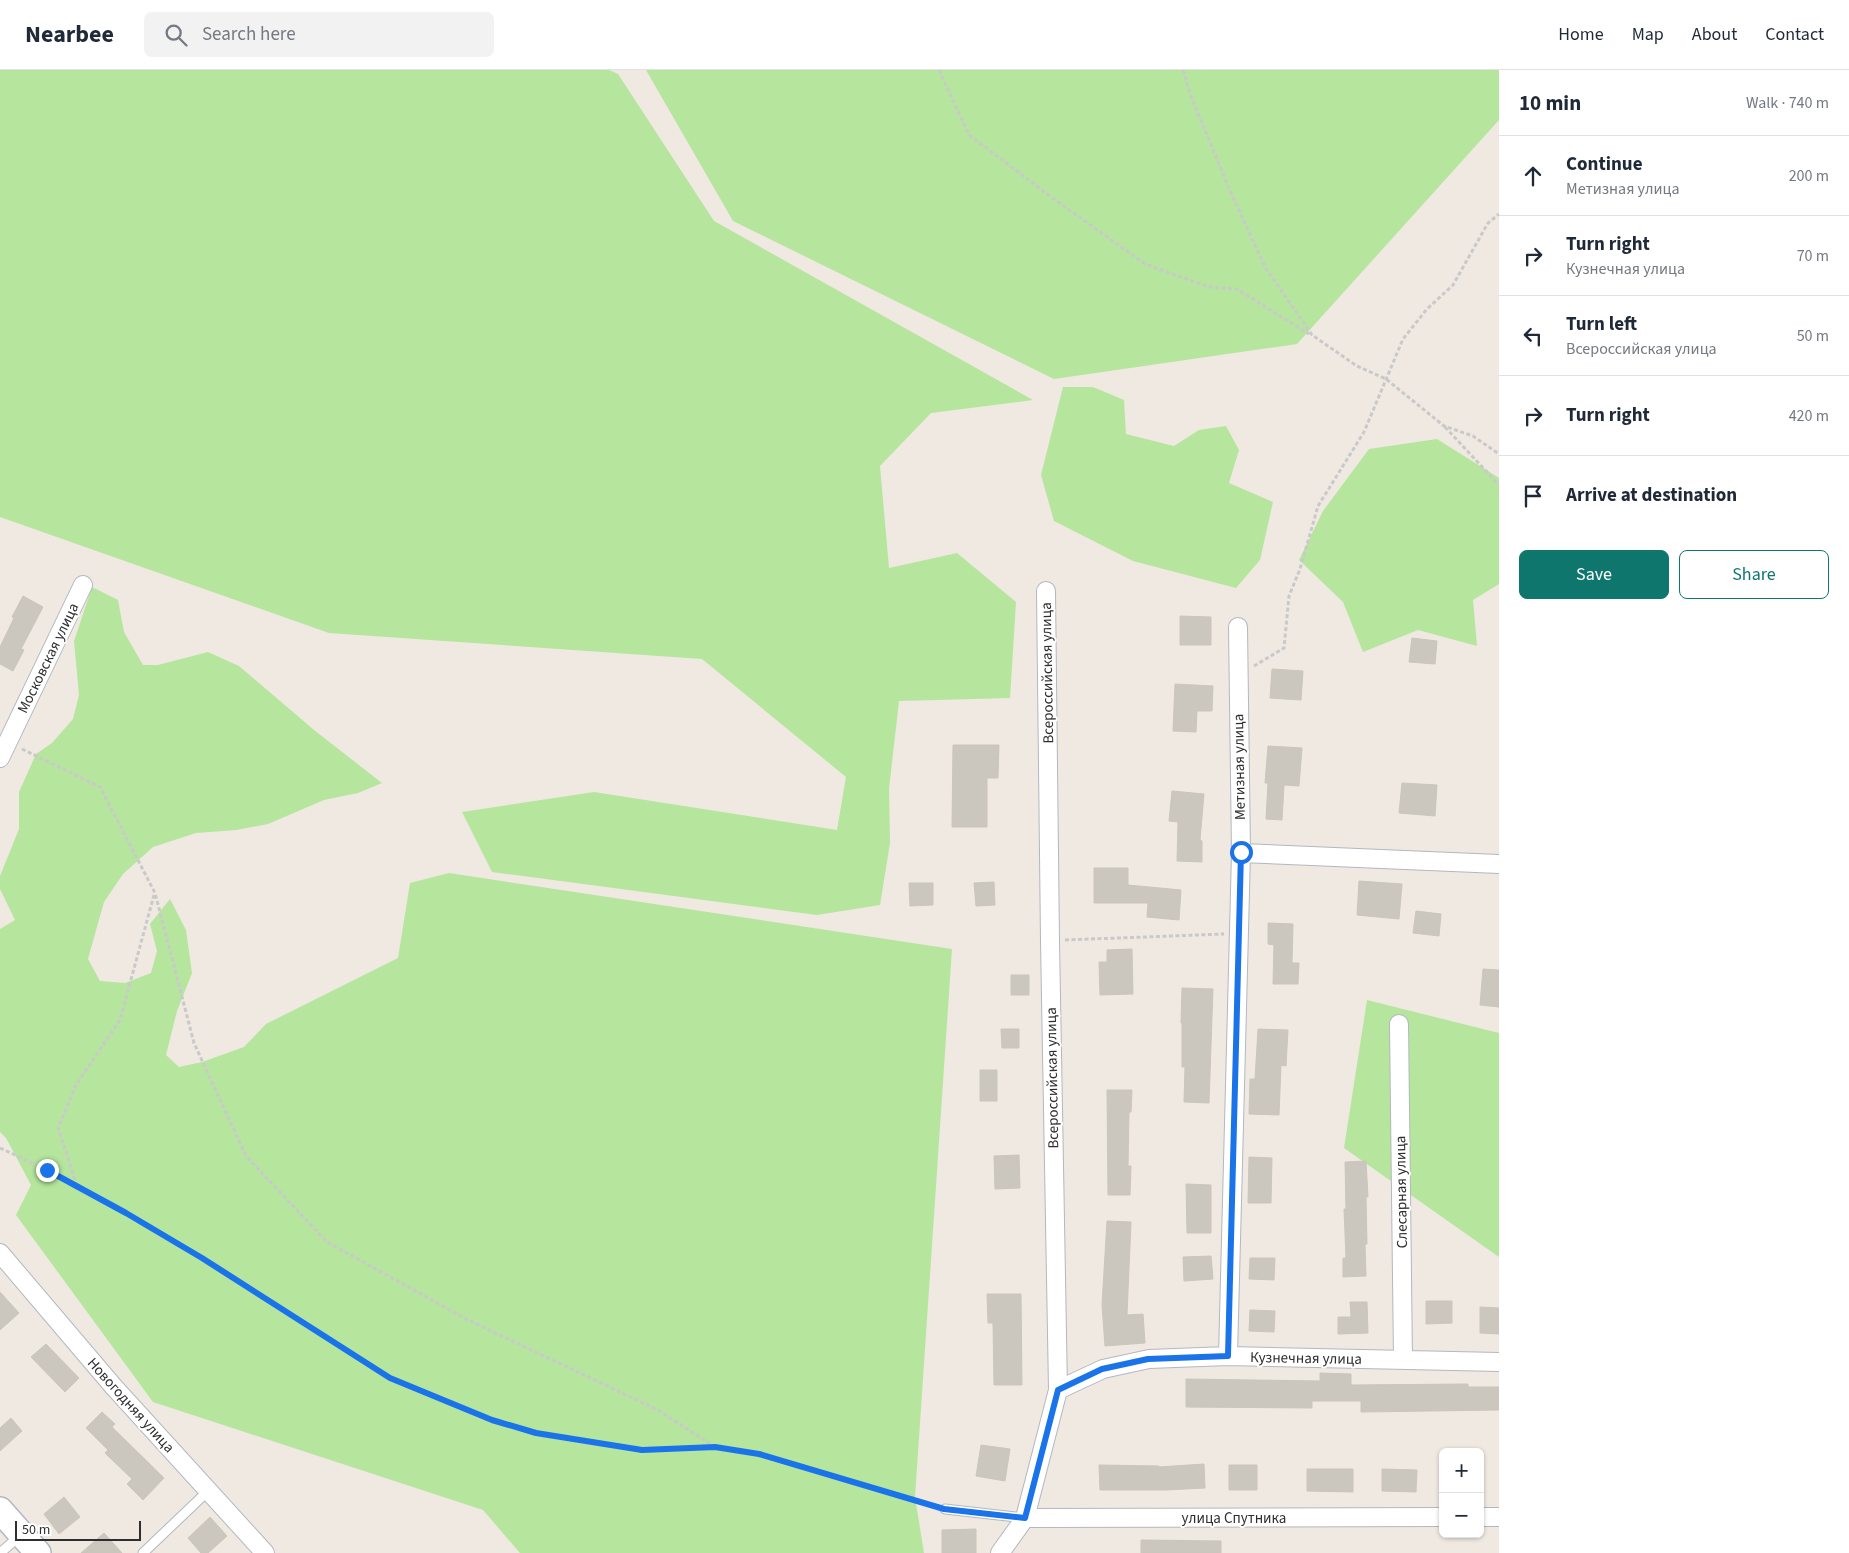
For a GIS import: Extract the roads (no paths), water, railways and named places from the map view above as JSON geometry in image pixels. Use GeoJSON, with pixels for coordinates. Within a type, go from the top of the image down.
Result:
{"type":"FeatureCollection","features":[{"type":"Feature","properties":{"kind":"street","name":"Московская улица"},"geometry":{"type":"LineString","coordinates":[[0,758],[4,740],[83,585]]}},
{"type":"Feature","properties":{"kind":"street","name":"Всероссийская улица"},"geometry":{"type":"LineString","coordinates":[[1000,1553],[1025,1518],[1058,1390],[1046,591]]}},
{"type":"Feature","properties":{"kind":"street","name":"Метизная улица"},"geometry":{"type":"LineString","coordinates":[[1228,1356],[1241,852],[1237,668],[1238,627]]}},
{"type":"Feature","properties":{"kind":"street"},"geometry":{"type":"LineString","coordinates":[[1241,852],[1499,864]]}},
{"type":"Feature","properties":{"kind":"street","name":"Слесарная улица"},"geometry":{"type":"LineString","coordinates":[[1399,1024],[1403,1360]]}},
{"type":"Feature","properties":{"kind":"street","name":"Новогодняя улица"},"geometry":{"type":"LineString","coordinates":[[0,1253],[113,1386],[265,1553]]}},
{"type":"Feature","properties":{"kind":"street","name":"Кузнечная улица"},"geometry":{"type":"LineString","coordinates":[[1058,1390],[1102,1369],[1148,1359],[1228,1356],[1499,1362]]}},
{"type":"Feature","properties":{"kind":"street"},"geometry":{"type":"LineString","coordinates":[[0,1510],[38,1553]]}},
{"type":"Feature","properties":{"kind":"street","name":"улица Спутника"},"geometry":{"type":"LineString","coordinates":[[1025,1518],[1439,1517]]}},
{"type":"Feature","properties":{"kind":"street"},"geometry":{"type":"LineString","coordinates":[[1484,1517],[1499,1517]]}},
{"type":"Feature","properties":{"kind":"lane"},"geometry":{"type":"LineString","coordinates":[[143,1553],[208,1491]]}},
{"type":"Feature","properties":{"kind":"lane"},"geometry":{"type":"LineString","coordinates":[[944,1509],[1025,1518]]}},
{"type":"Feature","properties":{"kind":"lane"},"geometry":{"type":"LineString","coordinates":[[0,1553],[22,1534]]}}]}
